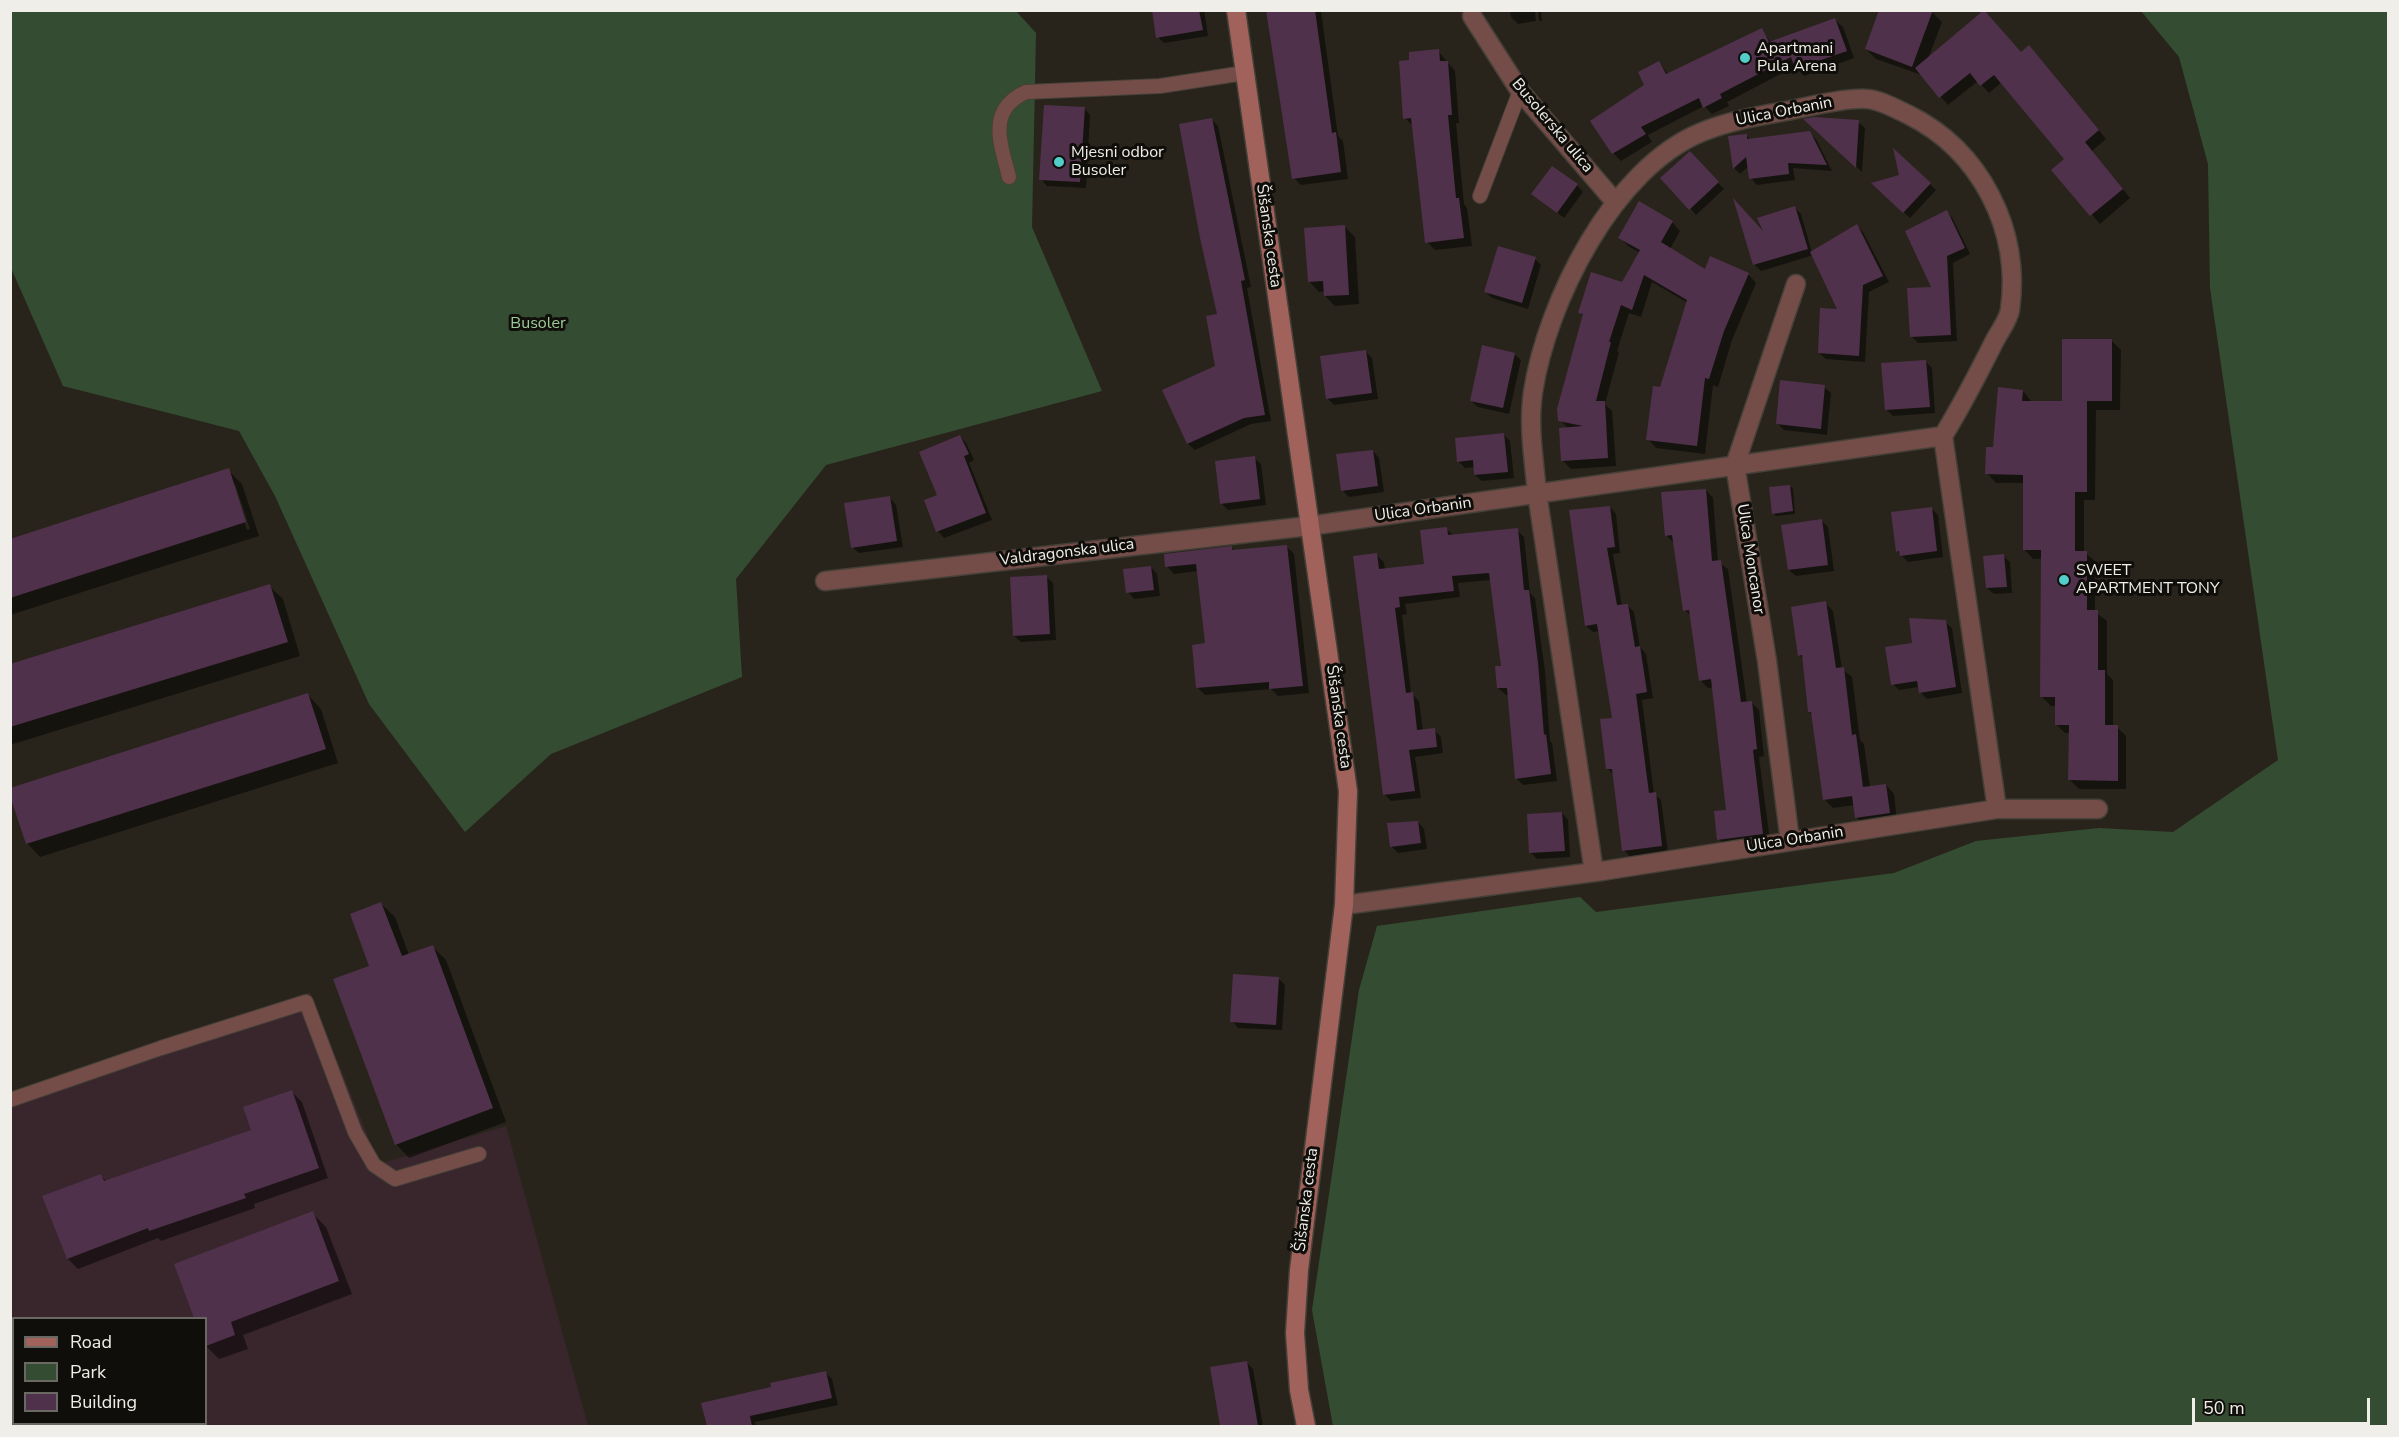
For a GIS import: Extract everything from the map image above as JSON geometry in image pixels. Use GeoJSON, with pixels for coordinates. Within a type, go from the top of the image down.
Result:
{"type":"FeatureCollection","features":[{"type":"Feature","properties":{"kind":"main road","name":"Šišanska cesta"},"geometry":{"type":"LineString","coordinates":[[1236,10],[1348,790],[1344,905],[1299,1270],[1295,1333],[1299,1390],[1306,1426]]}},
{"type":"Feature","properties":{"kind":"street","name":"Busolerska ulica"},"geometry":{"type":"LineString","coordinates":[[1472,16],[1520,92],[1616,203]]}},
{"type":"Feature","properties":{"kind":"street","name":"Ulica Orbanin"},"geometry":{"type":"LineString","coordinates":[[1309,526],[1537,494],[1735,465],[1943,436],[2010,312],[2010,248],[1998,211],[1979,177],[1957,148],[1924,123],[1888,105],[1862,99],[1738,120],[1700,132],[1671,149],[1641,174],[1590,237],[1553,317],[1539,360],[1533,394],[1531,431],[1537,494],[1594,872]]}},
{"type":"Feature","properties":{"kind":"street","name":"Ulica Moncanor"},"geometry":{"type":"LineString","coordinates":[[1790,841],[1767,662],[1735,465],[1796,284]]}},
{"type":"Feature","properties":{"kind":"street"},"geometry":{"type":"LineString","coordinates":[[1943,436],[1997,809]]}},
{"type":"Feature","properties":{"kind":"street","name":"Valdragonska ulica"},"geometry":{"type":"LineString","coordinates":[[825,581],[1309,526]]}},
{"type":"Feature","properties":{"kind":"street","name":"Ulica Orbanin"},"geometry":{"type":"LineString","coordinates":[[1344,905],[1594,872],[1997,809],[2098,809]]}},
{"type":"Feature","properties":{"kind":"lane"},"geometry":{"type":"LineString","coordinates":[[1009,177],[999,135],[1001,114],[1011,99],[1026,92],[1160,86],[1244,73]]}},
{"type":"Feature","properties":{"kind":"lane"},"geometry":{"type":"LineString","coordinates":[[1480,196],[1520,92]]}},
{"type":"Feature","properties":{"kind":"lane"},"geometry":{"type":"LineString","coordinates":[[10,1100],[161,1048],[306,1002],[355,1132],[374,1165],[395,1179],[479,1154]]}},
{"type":"Feature","properties":{"kind":"shaded area"},"geometry":{"type":"Polygon","coordinates":[[[310,992],[379,1164],[506,1126],[588,1426],[36,1426],[34,1425],[207,1425],[207,1317],[12,1317],[12,1402],[10,1095],[310,992]]]}},
{"type":"Feature","properties":{"kind":"green space","name":"Busoler"},"geometry":{"type":"Polygon","coordinates":[[[10,11],[1016,11],[1036,33],[1032,227],[1102,391],[826,465],[736,579],[742,677],[551,754],[465,832],[369,704],[275,496],[239,431],[63,386],[11,268],[10,11]]]}},
{"type":"Feature","properties":{"kind":"green space"},"geometry":{"type":"Polygon","coordinates":[[[2141,11],[2388,11],[2388,1426],[1333,1426],[1312,1310],[1359,990],[1377,926],[1580,897],[1596,912],[1894,873],[1976,841],[2099,828],[2173,832],[2278,760],[2210,288],[2208,164],[2179,57],[2141,11]]]}},
{"type":"Feature","properties":{"kind":"building"},"geometry":{"type":"Polygon","coordinates":[[[1152,10],[1199,10],[1203,30],[1156,38],[1152,10]]]}},
{"type":"Feature","properties":{"kind":"building"},"geometry":{"type":"Polygon","coordinates":[[[1266,10],[1315,10],[1332,133],[1336,132],[1341,172],[1292,179],[1266,10]]]}},
{"type":"Feature","properties":{"kind":"building"},"geometry":{"type":"Polygon","coordinates":[[[1879,10],[1933,10],[1912,67],[1865,49],[1879,10]]]}},
{"type":"Feature","properties":{"kind":"building"},"geometry":{"type":"Polygon","coordinates":[[[1984,10],[2021,52],[2029,45],[2099,130],[2085,142],[2123,189],[2090,216],[2051,170],[2064,159],[1994,75],[1980,86],[1970,73],[1939,98],[1915,68],[1984,10]]]}},
{"type":"Feature","properties":{"kind":"building"},"geometry":{"type":"Polygon","coordinates":[[[1835,18],[1847,51],[1795,69],[1791,57],[1720,94],[1722,98],[1703,108],[1699,98],[1641,127],[1646,134],[1612,154],[1590,121],[1644,85],[1638,72],[1659,61],[1666,74],[1762,28],[1769,42],[1835,18]]]}},
{"type":"Feature","properties":{"kind":"building"},"geometry":{"type":"Polygon","coordinates":[[[1439,49],[1440,61],[1448,61],[1452,115],[1448,115],[1456,198],[1459,198],[1464,238],[1425,243],[1411,118],[1403,119],[1399,61],[1409,60],[1409,52],[1439,49]]]}},
{"type":"Feature","properties":{"kind":"building"},"geometry":{"type":"Polygon","coordinates":[[[1044,105],[1085,107],[1080,182],[1039,180],[1044,105]]]}},
{"type":"Feature","properties":{"kind":"building"},"geometry":{"type":"Polygon","coordinates":[[[1814,117],[1859,120],[1856,168],[1803,119],[1814,117]]]}},
{"type":"Feature","properties":{"kind":"building"},"geometry":{"type":"Polygon","coordinates":[[[1212,118],[1245,280],[1241,281],[1265,415],[1244,418],[1187,444],[1162,390],[1215,366],[1206,316],[1217,314],[1179,124],[1212,118]]]}},
{"type":"Feature","properties":{"kind":"building"},"geometry":{"type":"Polygon","coordinates":[[[1810,131],[1827,165],[1788,163],[1789,174],[1749,179],[1746,157],[1733,169],[1728,136],[1747,134],[1747,139],[1810,131]]]}},
{"type":"Feature","properties":{"kind":"building"},"geometry":{"type":"Polygon","coordinates":[[[1893,148],[1931,183],[1903,213],[1871,183],[1899,175],[1893,148]]]}},
{"type":"Feature","properties":{"kind":"building"},"geometry":{"type":"Polygon","coordinates":[[[1690,151],[1719,182],[1689,210],[1660,178],[1690,151]]]}},
{"type":"Feature","properties":{"kind":"building"},"geometry":{"type":"Polygon","coordinates":[[[1552,166],[1578,184],[1557,213],[1531,194],[1552,166]]]}},
{"type":"Feature","properties":{"kind":"building"},"geometry":{"type":"Polygon","coordinates":[[[1733,198],[1763,231],[1757,218],[1795,206],[1808,249],[1753,265],[1733,198]]]}},
{"type":"Feature","properties":{"kind":"building"},"geometry":{"type":"Polygon","coordinates":[[[1639,201],[1673,221],[1661,242],[1705,269],[1710,256],[1749,273],[1724,331],[1709,379],[1705,378],[1697,446],[1646,440],[1653,386],[1660,387],[1687,300],[1644,275],[1632,310],[1621,305],[1609,342],[1611,342],[1596,401],[1605,401],[1608,458],[1561,461],[1559,428],[1583,426],[1558,421],[1557,409],[1583,314],[1578,313],[1591,272],[1622,282],[1640,250],[1618,238],[1639,201]]]}},
{"type":"Feature","properties":{"kind":"building"},"geometry":{"type":"Polygon","coordinates":[[[1947,210],[1965,248],[1947,256],[1951,335],[1910,337],[1907,288],[1931,287],[1905,231],[1947,210]]]}},
{"type":"Feature","properties":{"kind":"building"},"geometry":{"type":"Polygon","coordinates":[[[1857,224],[1883,276],[1863,285],[1859,356],[1818,353],[1820,308],[1837,309],[1810,252],[1857,224]]]}},
{"type":"Feature","properties":{"kind":"building"},"geometry":{"type":"Polygon","coordinates":[[[1345,225],[1349,295],[1324,296],[1323,281],[1308,282],[1304,228],[1345,225]]]}},
{"type":"Feature","properties":{"kind":"building"},"geometry":{"type":"Polygon","coordinates":[[[1498,246],[1536,257],[1522,303],[1484,292],[1498,246]]]}},
{"type":"Feature","properties":{"kind":"building"},"geometry":{"type":"Polygon","coordinates":[[[2062,339],[2112,339],[2112,401],[2087,401],[2087,492],[2075,492],[2075,551],[2087,551],[2087,610],[2098,610],[2098,670],[2105,670],[2105,725],[2118,725],[2118,781],[2068,780],[2069,725],[2055,725],[2055,697],[2040,697],[2041,550],[2023,550],[2023,475],[1985,474],[1986,447],[1993,447],[1998,387],[2023,390],[2022,401],[2062,401],[2062,339]]]}},
{"type":"Feature","properties":{"kind":"building"},"geometry":{"type":"Polygon","coordinates":[[[1482,345],[1515,353],[1503,408],[1470,401],[1482,345]]]}},
{"type":"Feature","properties":{"kind":"building"},"geometry":{"type":"Polygon","coordinates":[[[1366,350],[1372,393],[1326,399],[1320,356],[1366,350]]]}},
{"type":"Feature","properties":{"kind":"building"},"geometry":{"type":"Polygon","coordinates":[[[1926,360],[1930,407],[1885,410],[1881,363],[1926,360]]]}},
{"type":"Feature","properties":{"kind":"building"},"geometry":{"type":"Polygon","coordinates":[[[1780,380],[1825,385],[1821,429],[1776,424],[1780,380]]]}},
{"type":"Feature","properties":{"kind":"building"},"geometry":{"type":"Polygon","coordinates":[[[1504,433],[1508,472],[1474,475],[1473,460],[1457,462],[1455,438],[1504,433]]]}},
{"type":"Feature","properties":{"kind":"building"},"geometry":{"type":"Polygon","coordinates":[[[960,435],[969,454],[964,456],[986,513],[936,532],[924,500],[937,495],[919,452],[960,435]]]}},
{"type":"Feature","properties":{"kind":"building"},"geometry":{"type":"Polygon","coordinates":[[[1373,450],[1378,486],[1341,491],[1336,454],[1373,450]]]}},
{"type":"Feature","properties":{"kind":"building"},"geometry":{"type":"Polygon","coordinates":[[[1255,456],[1260,499],[1220,504],[1215,461],[1255,456]]]}},
{"type":"Feature","properties":{"kind":"building"},"geometry":{"type":"Polygon","coordinates":[[[229,468],[246,522],[10,598],[10,539],[229,468]]]}},
{"type":"Feature","properties":{"kind":"building"},"geometry":{"type":"Polygon","coordinates":[[[1790,485],[1793,511],[1772,514],[1769,487],[1790,485]]]}},
{"type":"Feature","properties":{"kind":"building"},"geometry":{"type":"Polygon","coordinates":[[[1706,489],[1712,561],[1721,560],[1741,702],[1752,701],[1757,749],[1753,750],[1763,834],[1717,840],[1714,811],[1726,810],[1711,679],[1699,681],[1689,610],[1683,611],[1672,535],[1665,536],[1661,492],[1706,489]]]}},
{"type":"Feature","properties":{"kind":"building"},"geometry":{"type":"Polygon","coordinates":[[[890,496],[897,541],[851,548],[844,503],[890,496]]]}},
{"type":"Feature","properties":{"kind":"building"},"geometry":{"type":"Polygon","coordinates":[[[1610,506],[1615,547],[1607,548],[1617,605],[1628,604],[1635,647],[1640,646],[1647,692],[1636,694],[1649,793],[1656,792],[1662,846],[1622,851],[1612,769],[1606,769],[1600,719],[1612,718],[1597,624],[1585,626],[1569,510],[1610,506]]]}},
{"type":"Feature","properties":{"kind":"building"},"geometry":{"type":"Polygon","coordinates":[[[1932,507],[1937,551],[1900,556],[1899,551],[1896,552],[1891,512],[1932,507]]]}},
{"type":"Feature","properties":{"kind":"building"},"geometry":{"type":"Polygon","coordinates":[[[1822,519],[1828,565],[1788,570],[1781,525],[1822,519]]]}},
{"type":"Feature","properties":{"kind":"building"},"geometry":{"type":"Polygon","coordinates":[[[1447,527],[1448,535],[1518,528],[1524,590],[1529,590],[1544,735],[1546,734],[1551,774],[1515,779],[1507,688],[1497,688],[1495,666],[1501,666],[1489,573],[1452,576],[1454,591],[1399,597],[1400,607],[1395,608],[1406,693],[1413,692],[1417,730],[1435,728],[1437,747],[1409,750],[1415,791],[1383,795],[1353,556],[1377,553],[1379,569],[1424,564],[1420,530],[1447,527]]]}},
{"type":"Feature","properties":{"kind":"building"},"geometry":{"type":"Polygon","coordinates":[[[1287,545],[1303,686],[1269,689],[1269,682],[1196,688],[1192,645],[1205,643],[1196,564],[1165,567],[1164,554],[1232,546],[1232,550],[1287,545]]]}},
{"type":"Feature","properties":{"kind":"building"},"geometry":{"type":"Polygon","coordinates":[[[2004,554],[2007,587],[1986,588],[1983,556],[2004,554]]]}},
{"type":"Feature","properties":{"kind":"building"},"geometry":{"type":"Polygon","coordinates":[[[1151,566],[1154,590],[1126,593],[1123,569],[1151,566]]]}},
{"type":"Feature","properties":{"kind":"building"},"geometry":{"type":"Polygon","coordinates":[[[1047,575],[1050,634],[1013,636],[1010,577],[1047,575]]]}},
{"type":"Feature","properties":{"kind":"building"},"geometry":{"type":"Polygon","coordinates":[[[270,584],[288,642],[10,727],[10,664],[270,584]]]}},
{"type":"Feature","properties":{"kind":"building"},"geometry":{"type":"Polygon","coordinates":[[[1826,601],[1836,668],[1844,667],[1852,735],[1856,734],[1863,787],[1886,784],[1890,813],[1855,818],[1852,796],[1823,800],[1811,712],[1808,712],[1802,655],[1798,656],[1791,607],[1826,601]]]}},
{"type":"Feature","properties":{"kind":"building"},"geometry":{"type":"Polygon","coordinates":[[[1909,618],[1946,620],[1956,687],[1919,693],[1917,681],[1891,685],[1885,647],[1912,643],[1909,618]]]}},
{"type":"Feature","properties":{"kind":"building"},"geometry":{"type":"Polygon","coordinates":[[[308,693],[326,749],[26,844],[10,796],[10,788],[308,693]]]}},
{"type":"Feature","properties":{"kind":"building"},"geometry":{"type":"Polygon","coordinates":[[[1562,812],[1565,851],[1529,853],[1527,814],[1562,812]]]}},
{"type":"Feature","properties":{"kind":"building"},"geometry":{"type":"Polygon","coordinates":[[[1418,821],[1421,843],[1390,847],[1387,823],[1418,821]]]}},
{"type":"Feature","properties":{"kind":"building"},"geometry":{"type":"Polygon","coordinates":[[[381,902],[402,956],[433,945],[493,1108],[395,1145],[333,979],[369,966],[350,914],[381,902]]]}},
{"type":"Feature","properties":{"kind":"building"},"geometry":{"type":"Polygon","coordinates":[[[1233,974],[1279,977],[1276,1025],[1230,1022],[1233,974]]]}},
{"type":"Feature","properties":{"kind":"building"},"geometry":{"type":"Polygon","coordinates":[[[292,1090],[319,1168],[244,1194],[246,1198],[149,1231],[148,1228],[67,1259],[42,1196],[101,1174],[104,1181],[251,1130],[243,1107],[292,1090]]]}},
{"type":"Feature","properties":{"kind":"building"},"geometry":{"type":"Polygon","coordinates":[[[313,1211],[339,1281],[231,1322],[235,1335],[207,1346],[207,1317],[194,1317],[174,1264],[313,1211]]]}},
{"type":"Feature","properties":{"kind":"building"},"geometry":{"type":"Polygon","coordinates":[[[1247,1361],[1258,1426],[1220,1426],[1210,1367],[1247,1361]]]}},
{"type":"Feature","properties":{"kind":"building"},"geometry":{"type":"Polygon","coordinates":[[[826,1371],[832,1398],[750,1416],[752,1426],[707,1426],[701,1403],[771,1387],[770,1383],[826,1371]]]}},
{"type":"Feature","properties":{"kind":"place","name":"Apartmani Pula Arena"},"geometry":{"type":"Point","coordinates":[1745,58]}},
{"type":"Feature","properties":{"kind":"place","name":"Mjesni odbor Busoler"},"geometry":{"type":"Point","coordinates":[1059,162]}},
{"type":"Feature","properties":{"kind":"place","name":"SWEET APARTMENT TONY"},"geometry":{"type":"Point","coordinates":[2064,580]}}]}
